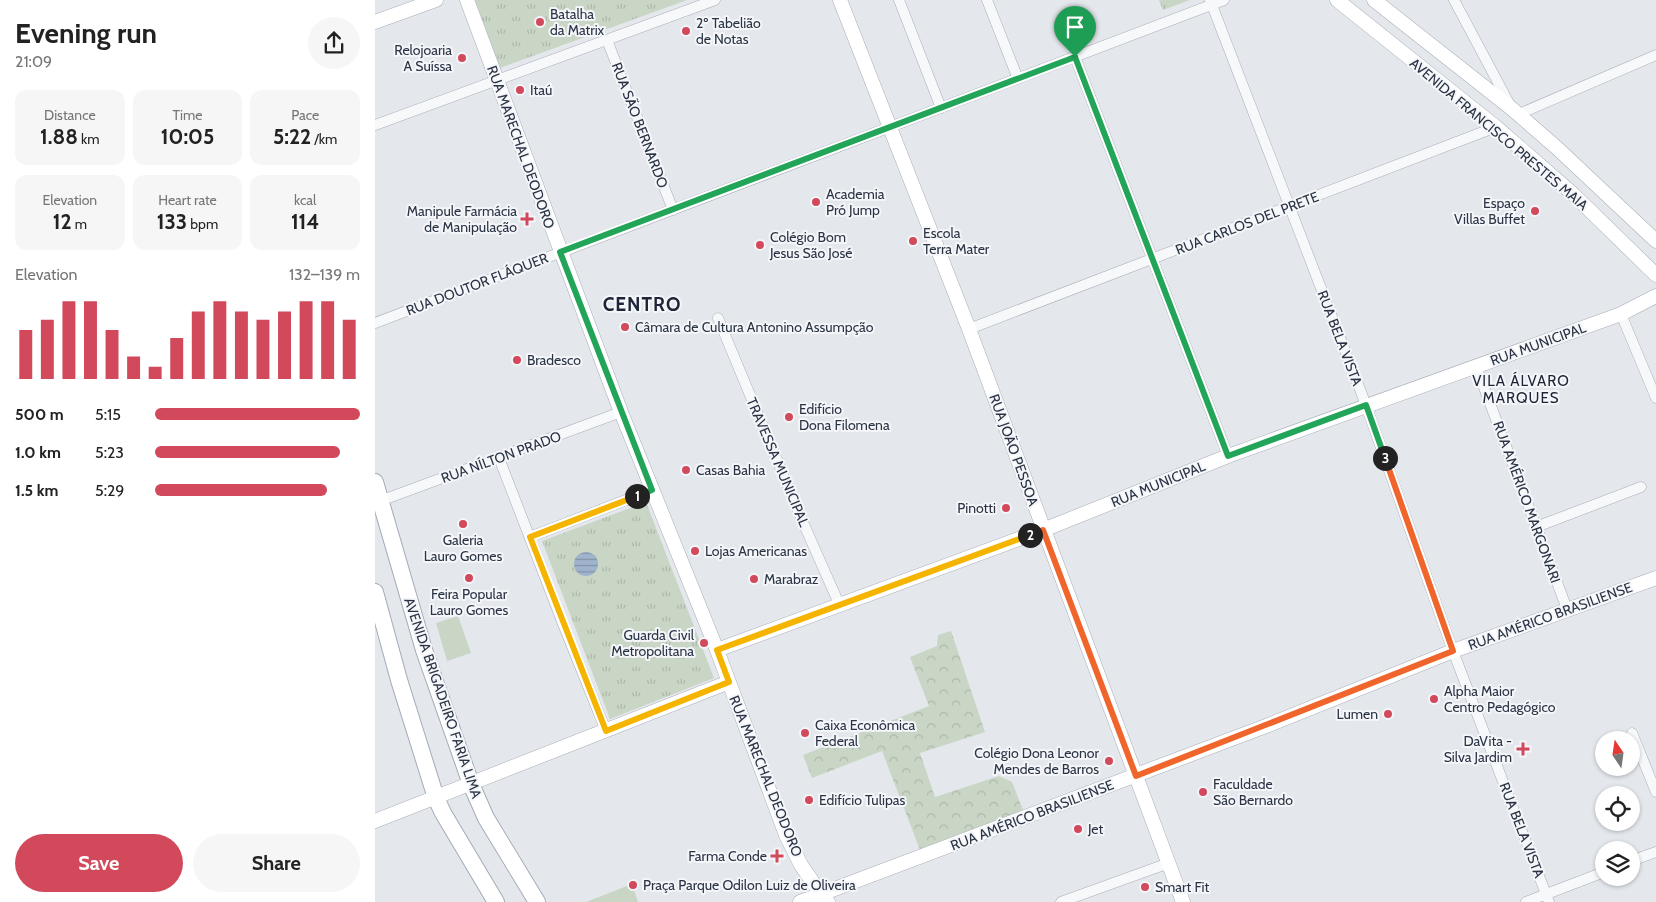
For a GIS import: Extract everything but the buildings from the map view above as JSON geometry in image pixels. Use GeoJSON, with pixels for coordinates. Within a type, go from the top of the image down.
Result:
{"type":"FeatureCollection","features":[{"type":"Feature","properties":{"kind":"main road","name":"AVENIDA BRIGADEIRO FARIA LIMA"},"geometry":{"type":"LineString","coordinates":[[375,482],[424,650],[471,784],[486,818],[537,902]]}},
{"type":"Feature","properties":{"kind":"main road"},"geometry":{"type":"LineString","coordinates":[[375,592],[399,680],[436,798],[443,813],[497,902]]}},
{"type":"Feature","properties":{"kind":"street"},"geometry":{"type":"LineString","coordinates":[[375,22],[437,0]]}},
{"type":"Feature","properties":{"kind":"street","name":"RUA MARECHAL DEODORO"},"geometry":{"type":"LineString","coordinates":[[467,0],[621,412],[717,650],[786,835],[801,865],[825,898]]}},
{"type":"Feature","properties":{"kind":"street"},"geometry":{"type":"LineString","coordinates":[[375,125],[715,0]]}},
{"type":"Feature","properties":{"kind":"street","name":"RUA JOÃO PESSOA"},"geometry":{"type":"LineString","coordinates":[[840,0],[969,329],[1183,902]]}},
{"type":"Feature","properties":{"kind":"street"},"geometry":{"type":"LineString","coordinates":[[899,0],[941,108]]}},
{"type":"Feature","properties":{"kind":"street"},"geometry":{"type":"LineString","coordinates":[[987,0],[1018,79]]}},
{"type":"Feature","properties":{"kind":"street","name":"RUA DOUTOR FLÁQUER"},"geometry":{"type":"LineString","coordinates":[[375,323],[1018,79],[1211,2],[1224,0]]}},
{"type":"Feature","properties":{"kind":"street","name":"AVENIDA FRANCISCO PRESTES MAIA"},"geometry":{"type":"LineString","coordinates":[[1337,0],[1496,127],[1574,195],[1656,275]]}},
{"type":"Feature","properties":{"kind":"street","name":"AVENIDA FRANCISCO PRESTES MAIA"},"geometry":{"type":"LineString","coordinates":[[1374,0],[1515,111],[1656,241]]}},
{"type":"Feature","properties":{"kind":"street"},"geometry":{"type":"LineString","coordinates":[[1454,0],[1515,111],[1656,55]]}},
{"type":"Feature","properties":{"kind":"street","name":"RUA BELA VISTA"},"geometry":{"type":"LineString","coordinates":[[1211,2],[1366,405],[1453,651],[1548,898]]}},
{"type":"Feature","properties":{"kind":"street","name":"RUA SÃO BERNARDO"},"geometry":{"type":"LineString","coordinates":[[607,40],[673,210]]}},
{"type":"Feature","properties":{"kind":"street"},"geometry":{"type":"LineString","coordinates":[[1075,57],[1228,456]]}},
{"type":"Feature","properties":{"kind":"street","name":"RUA CARLOS DEL PRETE"},"geometry":{"type":"LineString","coordinates":[[969,329],[1496,127]]}},
{"type":"Feature","properties":{"kind":"street","name":"RUA MUNICIPAL"},"geometry":{"type":"LineString","coordinates":[[717,650],[1043,530],[1228,456],[1621,314],[1656,296]]}},
{"type":"Feature","properties":{"kind":"street"},"geometry":{"type":"LineString","coordinates":[[1621,314],[1656,398]]}},
{"type":"Feature","properties":{"kind":"street","name":"TRAVESSA MUNICIPAL"},"geometry":{"type":"LineString","coordinates":[[718,318],[801,520],[840,606]]}},
{"type":"Feature","properties":{"kind":"street","name":"RUA AMÉRICO MARGONARI"},"geometry":{"type":"LineString","coordinates":[[1476,366],[1567,609]]}},
{"type":"Feature","properties":{"kind":"street","name":"RUA NÍLTON PRADO"},"geometry":{"type":"LineString","coordinates":[[380,501],[621,412]]}},
{"type":"Feature","properties":{"kind":"street"},"geometry":{"type":"LineString","coordinates":[[499,458],[606,731]]}},
{"type":"Feature","properties":{"kind":"street"},"geometry":{"type":"LineString","coordinates":[[1536,527],[1641,487]]}},
{"type":"Feature","properties":{"kind":"street"},"geometry":{"type":"LineString","coordinates":[[530,537],[652,490]]}},
{"type":"Feature","properties":{"kind":"street","name":"RUA AMÉRICO BRASILIENSE"},"geometry":{"type":"LineString","coordinates":[[800,902],[825,898],[1453,651],[1656,578]]}},
{"type":"Feature","properties":{"kind":"street"},"geometry":{"type":"LineString","coordinates":[[375,822],[729,682]]}},
{"type":"Feature","properties":{"kind":"street"},"geometry":{"type":"LineString","coordinates":[[1640,754],[1656,792]]}},
{"type":"Feature","properties":{"kind":"street"},"geometry":{"type":"LineString","coordinates":[[1640,858],[1656,852]]}},
{"type":"Feature","properties":{"kind":"street"},"geometry":{"type":"LineString","coordinates":[[1061,902],[1169,863]]}},
{"type":"Feature","properties":{"kind":"street"},"geometry":{"type":"LineString","coordinates":[[1526,902],[1548,898],[1595,876]]}},
{"type":"Feature","properties":{"kind":"green space"},"geometry":{"type":"Polygon","coordinates":[[[475,0],[687,0],[500,68],[475,0]]]}},
{"type":"Feature","properties":{"kind":"green space"},"geometry":{"type":"Polygon","coordinates":[[[1159,0],[1190,0],[1163,10],[1159,0]]]}},
{"type":"Feature","properties":{"kind":"green space"},"geometry":{"type":"Polygon","coordinates":[[[646,502],[714,678],[610,719],[542,541],[646,502]]]}},
{"type":"Feature","properties":{"kind":"green space"},"geometry":{"type":"Polygon","coordinates":[[[458,616],[471,653],[447,661],[436,623],[458,616]]]}},
{"type":"Feature","properties":{"kind":"green space"},"geometry":{"type":"Polygon","coordinates":[[[951,631],[985,732],[920,753],[935,797],[999,776],[1012,782],[1023,810],[920,850],[882,751],[812,778],[803,755],[929,706],[910,657],[937,646],[938,635],[951,631]]]}},
{"type":"Feature","properties":{"kind":"green space"},"geometry":{"type":"Polygon","coordinates":[[[632,884],[638,902],[586,902],[632,884]]]}},
{"type":"Feature","properties":{"kind":"water"},"geometry":{"type":"Polygon","coordinates":[[[586,552],[595,555],[598,564],[595,573],[586,576],[577,573],[574,564],[577,555],[586,552]]]}},
{"type":"Feature","properties":{"kind":"place","name":"Batalha da Matrix"},"geometry":{"type":"Point","coordinates":[540,22]}},
{"type":"Feature","properties":{"kind":"place","name":"2º Tabelião de Notas"},"geometry":{"type":"Point","coordinates":[686,31]}},
{"type":"Feature","properties":{"kind":"place","name":"Relojoaria A Suíssa"},"geometry":{"type":"Point","coordinates":[462,58]}},
{"type":"Feature","properties":{"kind":"place","name":"Itaú"},"geometry":{"type":"Point","coordinates":[520,90]}},
{"type":"Feature","properties":{"kind":"place","name":"Academia Pró Jump"},"geometry":{"type":"Point","coordinates":[816,202]}},
{"type":"Feature","properties":{"kind":"place","name":"Espaço Villas Buffet"},"geometry":{"type":"Point","coordinates":[1535,211]}},
{"type":"Feature","properties":{"kind":"place","name":"Manipule Farmácia de Manipulação"},"geometry":{"type":"Point","coordinates":[527,219]}},
{"type":"Feature","properties":{"kind":"place","name":"Escola Terra Mater"},"geometry":{"type":"Point","coordinates":[913,241]}},
{"type":"Feature","properties":{"kind":"place","name":"Colégio Bom Jesus São José"},"geometry":{"type":"Point","coordinates":[760,245]}},
{"type":"Feature","properties":{"kind":"place","name":"Câmara de Cultura Antonino Assumpção"},"geometry":{"type":"Point","coordinates":[625,327]}},
{"type":"Feature","properties":{"kind":"place","name":"Bradesco"},"geometry":{"type":"Point","coordinates":[517,360]}},
{"type":"Feature","properties":{"kind":"place","name":"Edifício Dona Filomena"},"geometry":{"type":"Point","coordinates":[789,417]}},
{"type":"Feature","properties":{"kind":"place","name":"Casas Bahia"},"geometry":{"type":"Point","coordinates":[686,470]}},
{"type":"Feature","properties":{"kind":"place","name":"Pinotti"},"geometry":{"type":"Point","coordinates":[1006,508]}},
{"type":"Feature","properties":{"kind":"place","name":"Galeria Lauro Gomes"},"geometry":{"type":"Point","coordinates":[463,524]}},
{"type":"Feature","properties":{"kind":"place","name":"Lojas Americanas"},"geometry":{"type":"Point","coordinates":[695,551]}},
{"type":"Feature","properties":{"kind":"place","name":"Feira Popular Lauro Gomes"},"geometry":{"type":"Point","coordinates":[469,578]}},
{"type":"Feature","properties":{"kind":"place","name":"Marabraz"},"geometry":{"type":"Point","coordinates":[754,579]}},
{"type":"Feature","properties":{"kind":"place","name":"Guarda Civil Metropolitana"},"geometry":{"type":"Point","coordinates":[704,643]}},
{"type":"Feature","properties":{"kind":"place","name":"Alpha Maior Centro Pedagógico"},"geometry":{"type":"Point","coordinates":[1434,699]}},
{"type":"Feature","properties":{"kind":"place","name":"Lumen"},"geometry":{"type":"Point","coordinates":[1388,714]}},
{"type":"Feature","properties":{"kind":"place","name":"Caixa Econômica Federal"},"geometry":{"type":"Point","coordinates":[805,733]}},
{"type":"Feature","properties":{"kind":"place","name":"DaVita - Silva Jardim"},"geometry":{"type":"Point","coordinates":[1523,749]}},
{"type":"Feature","properties":{"kind":"place","name":"Colégio Dona Leonor Mendes de Barros"},"geometry":{"type":"Point","coordinates":[1109,761]}},
{"type":"Feature","properties":{"kind":"place","name":"Faculdade São Bernardo"},"geometry":{"type":"Point","coordinates":[1203,792]}},
{"type":"Feature","properties":{"kind":"place","name":"Edifício Tulipas"},"geometry":{"type":"Point","coordinates":[809,800]}},
{"type":"Feature","properties":{"kind":"place","name":"Jet"},"geometry":{"type":"Point","coordinates":[1078,829]}},
{"type":"Feature","properties":{"kind":"place","name":"Farma Conde"},"geometry":{"type":"Point","coordinates":[777,856]}},
{"type":"Feature","properties":{"kind":"place","name":"Praça Parque Odilon Luiz de Oliveira"},"geometry":{"type":"Point","coordinates":[633,885]}},
{"type":"Feature","properties":{"kind":"place","name":"Smart Fit"},"geometry":{"type":"Point","coordinates":[1145,887]}},
{"type":"Feature","properties":{"kind":"district","name":"CENTRO"},"geometry":{"type":"Point","coordinates":[642,304]}},
{"type":"Feature","properties":{"kind":"district","name":"VILA ÁLVARO MARQUES"},"geometry":{"type":"Point","coordinates":[1521,390]}},
{"type":"Feature","properties":{"kind":"route"},"geometry":{"type":"LineString","coordinates":[[1075,57],[1228,456],[1366,405],[1453,651],[1136,776],[1043,530],[717,650],[729,682],[606,731],[530,537],[652,490],[560,252],[1075,57]]}}]}
